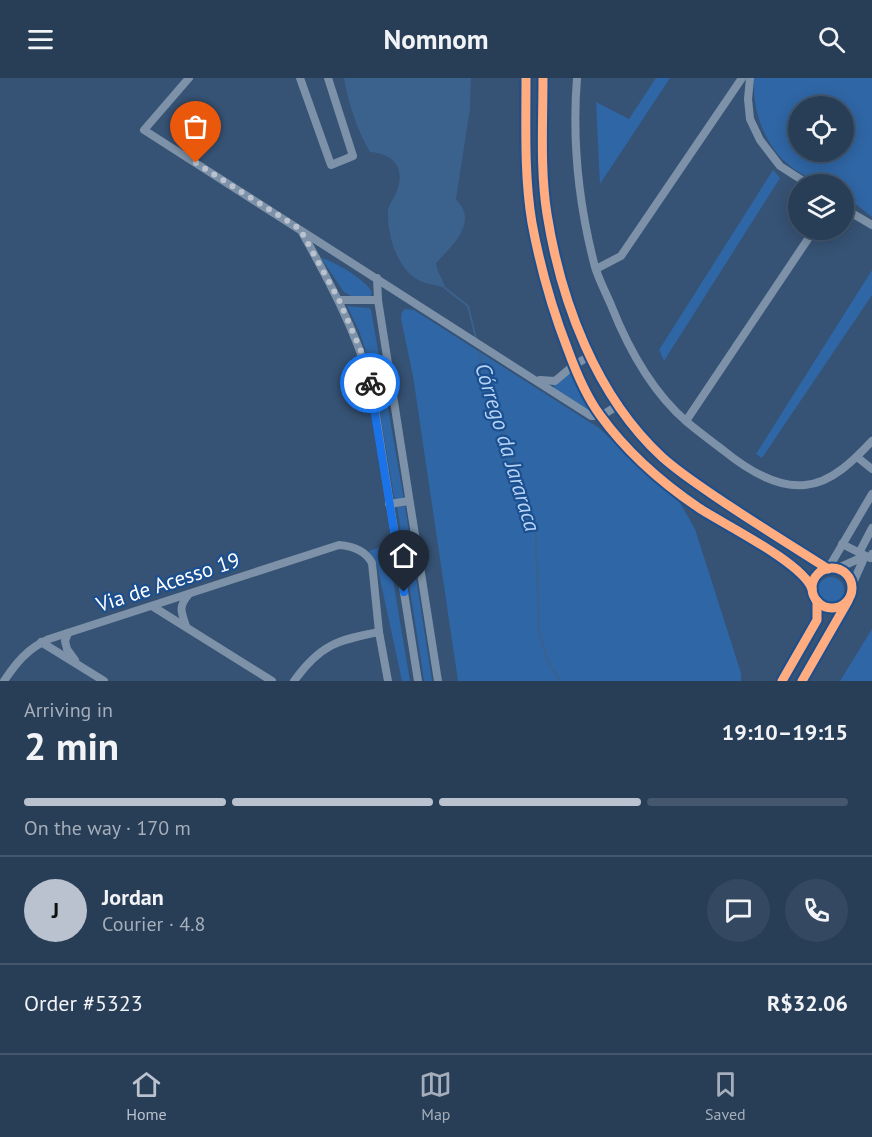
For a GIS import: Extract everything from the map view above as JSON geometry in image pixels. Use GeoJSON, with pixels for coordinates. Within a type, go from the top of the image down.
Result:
{"type":"FeatureCollection","features":[{"type":"Feature","properties":{"kind":"street"},"geometry":{"type":"LineString","coordinates":[[189,78],[144,130],[591,416],[600,416],[617,405]]}},
{"type":"Feature","properties":{"kind":"street"},"geometry":{"type":"LineString","coordinates":[[300,78],[331,165],[353,156],[328,78]]}},
{"type":"Feature","properties":{"kind":"street"},"geometry":{"type":"LineString","coordinates":[[526,78],[526,152],[532,222],[556,321],[573,365],[600,416],[642,463],[698,507],[772,552],[810,581],[817,601],[817,620],[782,681]]}},
{"type":"Feature","properties":{"kind":"street"},"geometry":{"type":"LineString","coordinates":[[543,78],[543,145],[547,213],[560,272],[572,312],[590,356],[617,405],[662,457],[691,480],[832,569],[848,576],[852,585]]}},
{"type":"Feature","properties":{"kind":"street"},"geometry":{"type":"LineString","coordinates":[[577,78],[576,163],[596,269],[623,336],[642,369],[664,398],[686,422],[742,465],[781,483],[806,485],[828,479],[857,457],[872,441]]}},
{"type":"Feature","properties":{"kind":"street"},"geometry":{"type":"LineString","coordinates":[[596,269],[621,256],[742,78]]}},
{"type":"Feature","properties":{"kind":"street"},"geometry":{"type":"LineString","coordinates":[[750,78],[748,99],[750,119],[760,140],[780,166],[792,174]]}},
{"type":"Feature","properties":{"kind":"street"},"geometry":{"type":"LineString","coordinates":[[854,214],[872,225]]}},
{"type":"Feature","properties":{"kind":"street"},"geometry":{"type":"LineString","coordinates":[[300,229],[339,300],[361,351],[371,384],[418,681]]}},
{"type":"Feature","properties":{"kind":"street"},"geometry":{"type":"LineString","coordinates":[[686,422],[807,240]]}},
{"type":"Feature","properties":{"kind":"street"},"geometry":{"type":"LineString","coordinates":[[376,278],[438,681]]}},
{"type":"Feature","properties":{"kind":"street"},"geometry":{"type":"LineString","coordinates":[[339,300],[378,300]]}},
{"type":"Feature","properties":{"kind":"street"},"geometry":{"type":"LineString","coordinates":[[536,380],[555,381],[573,365],[590,356]]}},
{"type":"Feature","properties":{"kind":"street"},"geometry":{"type":"LineString","coordinates":[[857,457],[872,469]]}},
{"type":"Feature","properties":{"kind":"street"},"geometry":{"type":"LineString","coordinates":[[832,569],[842,544],[872,494]]}},
{"type":"Feature","properties":{"kind":"street"},"geometry":{"type":"LineString","coordinates":[[389,504],[409,501]]}},
{"type":"Feature","properties":{"kind":"street"},"geometry":{"type":"LineString","coordinates":[[802,681],[849,599],[872,528]]}},
{"type":"Feature","properties":{"kind":"street"},"geometry":{"type":"LineString","coordinates":[[842,544],[865,554]]}},
{"type":"Feature","properties":{"kind":"street","name":"Via de Acesso 19"},"geometry":{"type":"LineString","coordinates":[[4,681],[19,659],[41,642],[339,545],[358,549],[372,563],[379,632]]}},
{"type":"Feature","properties":{"kind":"street"},"geometry":{"type":"LineString","coordinates":[[812,589],[817,576],[865,554]]}},
{"type":"Feature","properties":{"kind":"street"},"geometry":{"type":"LineString","coordinates":[[186,626],[181,611],[182,602],[190,594]]}},
{"type":"Feature","properties":{"kind":"street"},"geometry":{"type":"LineString","coordinates":[[817,601],[834,608],[845,604],[849,599]]}},
{"type":"Feature","properties":{"kind":"street"},"geometry":{"type":"LineString","coordinates":[[152,606],[272,681]]}},
{"type":"Feature","properties":{"kind":"street"},"geometry":{"type":"LineString","coordinates":[[294,681],[306,664],[326,647],[340,640],[379,632],[388,681]]}},
{"type":"Feature","properties":{"kind":"street"},"geometry":{"type":"LineString","coordinates":[[68,633],[65,640],[67,649],[76,663]]}},
{"type":"Feature","properties":{"kind":"street"},"geometry":{"type":"LineString","coordinates":[[41,642],[104,681]]}},
{"type":"Feature","properties":{"kind":"shaded area"},"geometry":{"type":"Polygon","coordinates":[[[344,78],[471,78],[470,109],[456,199],[464,212],[464,226],[457,240],[436,263],[445,288],[424,283],[410,274],[394,249],[389,229],[388,210],[399,184],[399,170],[396,164],[386,156],[370,152],[354,116],[344,78]]]}},
{"type":"Feature","properties":{"kind":"shaded area"},"geometry":{"type":"Polygon","coordinates":[[[656,78],[670,78],[600,184],[596,102],[629,119],[656,78]]]}},
{"type":"Feature","properties":{"kind":"shaded area"},"geometry":{"type":"Polygon","coordinates":[[[754,78],[872,78],[872,217],[854,203],[854,174],[802,174],[789,165],[776,151],[758,117],[754,78]]]}},
{"type":"Feature","properties":{"kind":"shaded area"},"geometry":{"type":"Polygon","coordinates":[[[773,170],[780,178],[664,361],[659,350],[773,170]]]}},
{"type":"Feature","properties":{"kind":"shaded area"},"geometry":{"type":"Polygon","coordinates":[[[321,258],[358,277],[372,293],[370,297],[353,297],[344,292],[321,258]]]}},
{"type":"Feature","properties":{"kind":"shaded area"},"geometry":{"type":"Polygon","coordinates":[[[872,270],[872,295],[762,458],[756,454],[872,270]]]}},
{"type":"Feature","properties":{"kind":"shaded area"},"geometry":{"type":"Polygon","coordinates":[[[347,306],[371,310],[404,500],[395,502],[373,372],[359,331],[347,306]]]}},
{"type":"Feature","properties":{"kind":"shaded area"},"geometry":{"type":"Polygon","coordinates":[[[405,309],[414,310],[599,428],[680,503],[695,529],[741,673],[741,681],[458,681],[413,376],[401,319],[405,309]]]}},
{"type":"Feature","properties":{"kind":"shaded area"},"geometry":{"type":"Polygon","coordinates":[[[569,374],[573,375],[594,409],[589,412],[555,389],[553,385],[569,374]]]}},
{"type":"Feature","properties":{"kind":"shaded area"},"geometry":{"type":"Polygon","coordinates":[[[405,506],[432,681],[424,681],[397,507],[405,506]]]}},
{"type":"Feature","properties":{"kind":"shaded area"},"geometry":{"type":"Polygon","coordinates":[[[383,546],[390,562],[410,681],[402,681],[377,565],[369,551],[383,546]]]}},
{"type":"Feature","properties":{"kind":"shaded area"},"geometry":{"type":"Polygon","coordinates":[[[831,577],[840,581],[844,590],[840,599],[831,603],[822,599],[818,590],[822,581],[831,577]]]}},
{"type":"Feature","properties":{"kind":"shaded area"},"geometry":{"type":"Polygon","coordinates":[[[872,629],[872,681],[840,681],[872,629]]]}},
{"type":"Feature","properties":{"kind":"waterway","name":"Córrego da Jararaca"},"geometry":{"type":"LineString","coordinates":[[445,288],[468,306],[476,338]]}},
{"type":"Feature","properties":{"kind":"waterway","name":"Córrego da Jararaca"},"geometry":{"type":"LineString","coordinates":[[479,352],[490,401],[508,441],[525,491],[536,537],[539,631],[548,662],[560,681]]}},
{"type":"Feature","properties":{"kind":"cycle path"},"geometry":{"type":"LineString","coordinates":[[526,78],[529,205],[535,239],[557,319],[574,367],[590,400],[621,441],[658,477],[699,508],[779,556],[806,579],[812,589]]}},
{"type":"Feature","properties":{"kind":"cycle path"},"geometry":{"type":"LineString","coordinates":[[543,78],[543,181],[553,247],[572,313],[600,377],[618,406],[639,433],[670,464],[728,505],[828,569]]}},
{"type":"Feature","properties":{"kind":"cycle path"},"geometry":{"type":"LineString","coordinates":[[832,568],[846,574],[852,588],[846,602],[832,608],[818,602],[812,588],[818,574],[832,568]]}},
{"type":"Feature","properties":{"kind":"cycle path"},"geometry":{"type":"LineString","coordinates":[[782,681],[817,620],[817,601]]}},
{"type":"Feature","properties":{"kind":"cycle path"},"geometry":{"type":"LineString","coordinates":[[802,681],[848,601]]}},
{"type":"Feature","properties":{"kind":"way so far"},"geometry":{"type":"LineString","coordinates":[[196,163],[300,229],[339,300],[361,351],[370,383]]}},
{"type":"Feature","properties":{"kind":"route"},"geometry":{"type":"LineString","coordinates":[[370,383],[404,592]]}}]}
